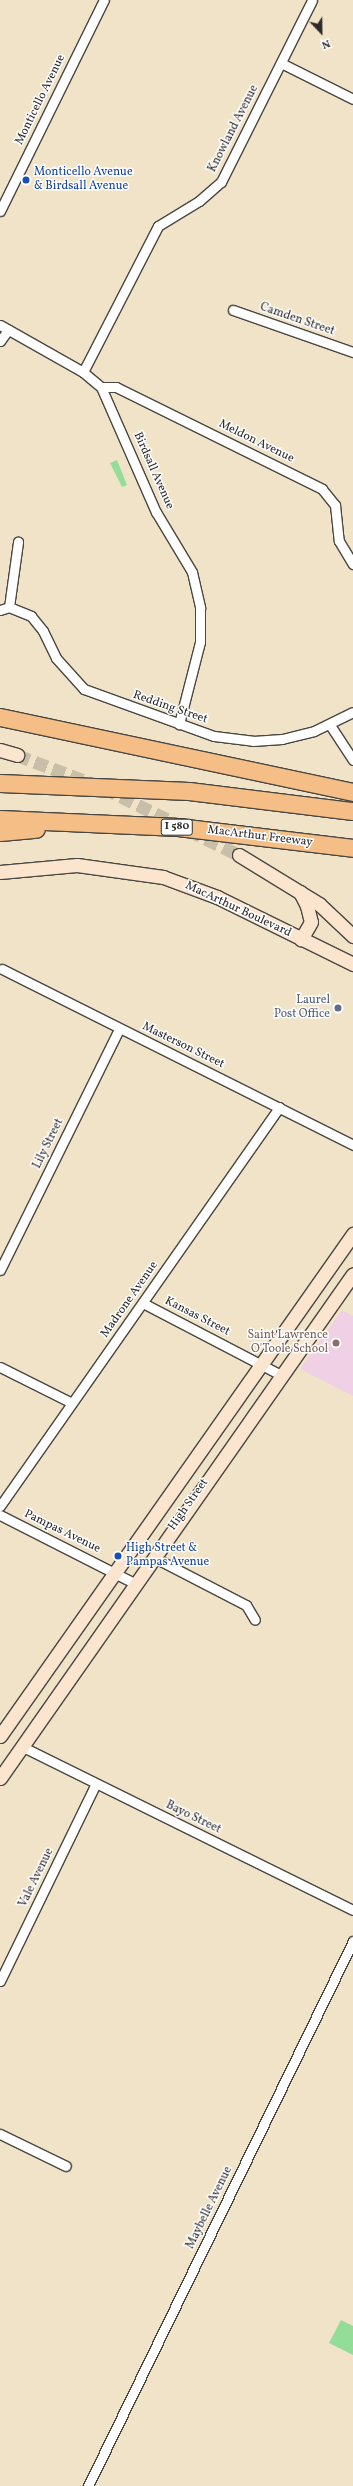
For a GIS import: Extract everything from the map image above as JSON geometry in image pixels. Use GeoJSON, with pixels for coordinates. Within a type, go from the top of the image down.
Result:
{"type":"FeatureCollection","features":[{"type":"Feature","properties":{"kind":"highway"},"geometry":{"type":"LineString","coordinates":[[0,717],[353,792]]}},
{"type":"Feature","properties":{"kind":"highway"},"geometry":{"type":"LineString","coordinates":[[0,782],[189,791],[353,811]]}},
{"type":"Feature","properties":{"kind":"highway","name":"MacArthur Freeway"},"geometry":{"type":"LineString","coordinates":[[0,819],[115,823],[248,834],[353,848]]}},
{"type":"Feature","properties":{"kind":"highway"},"geometry":{"type":"LineString","coordinates":[[0,832],[115,823]]}},
{"type":"Feature","properties":{"kind":"street","name":"Monticello Avenue"},"geometry":{"type":"LineString","coordinates":[[0,211],[104,0]]}},
{"type":"Feature","properties":{"kind":"street","name":"Knowland Avenue"},"geometry":{"type":"LineString","coordinates":[[83,372],[148,240],[166,219],[199,201],[221,182],[312,0]]}},
{"type":"Feature","properties":{"kind":"street"},"geometry":{"type":"LineString","coordinates":[[281,63],[353,99]]}},
{"type":"Feature","properties":{"kind":"street","name":"Camden Street"},"geometry":{"type":"LineString","coordinates":[[233,310],[353,352]]}},
{"type":"Feature","properties":{"kind":"street","name":"Birdsall Avenue"},"geometry":{"type":"LineString","coordinates":[[0,325],[83,372],[101,387],[148,495],[192,572],[200,608],[200,642],[179,724]]}},
{"type":"Feature","properties":{"kind":"street"},"geometry":{"type":"LineString","coordinates":[[0,341],[8,330]]}},
{"type":"Feature","properties":{"kind":"street","name":"Meldon Avenue"},"geometry":{"type":"LineString","coordinates":[[101,387],[116,387],[322,489],[335,505],[340,541],[353,564]]}},
{"type":"Feature","properties":{"kind":"street"},"geometry":{"type":"LineString","coordinates":[[4,609],[18,542]]}},
{"type":"Feature","properties":{"kind":"street","name":"Redding Street"},"geometry":{"type":"LineString","coordinates":[[4,609],[31,616],[43,631],[56,658],[84,689],[214,736],[253,741],[282,739],[330,725],[353,712]]}},
{"type":"Feature","properties":{"kind":"street"},"geometry":{"type":"LineString","coordinates":[[330,725],[353,760]]}},
{"type":"Feature","properties":{"kind":"street"},"geometry":{"type":"LineString","coordinates":[[0,750],[17,755]]}},
{"type":"Feature","properties":{"kind":"street"},"geometry":{"type":"LineString","coordinates":[[239,855],[318,904],[353,936]]}},
{"type":"Feature","properties":{"kind":"street","name":"MacArthur Boulevard"},"geometry":{"type":"LineString","coordinates":[[0,872],[77,865],[136,871],[217,897],[353,964]]}},
{"type":"Feature","properties":{"kind":"street"},"geometry":{"type":"LineString","coordinates":[[299,891],[310,915],[309,927],[301,939]]}},
{"type":"Feature","properties":{"kind":"street","name":"Masterson Street"},"geometry":{"type":"LineString","coordinates":[[0,967],[119,1029],[353,1145]]}},
{"type":"Feature","properties":{"kind":"street","name":"Lily Street"},"geometry":{"type":"LineString","coordinates":[[0,1270],[119,1029]]}},
{"type":"Feature","properties":{"kind":"street","name":"Madrone Avenue"},"geometry":{"type":"LineString","coordinates":[[0,1506],[279,1107]]}},
{"type":"Feature","properties":{"kind":"street","name":"High Street"},"geometry":{"type":"LineString","coordinates":[[0,1736],[263,1365],[353,1234]]}},
{"type":"Feature","properties":{"kind":"street","name":"High Street"},"geometry":{"type":"LineString","coordinates":[[0,1778],[23,1747],[134,1583],[353,1274]]}},
{"type":"Feature","properties":{"kind":"street","name":"Kansas Street"},"geometry":{"type":"LineString","coordinates":[[143,1303],[263,1365],[281,1376]]}},
{"type":"Feature","properties":{"kind":"street"},"geometry":{"type":"LineString","coordinates":[[0,1367],[72,1403]]}},
{"type":"Feature","properties":{"kind":"street","name":"Pampas Avenue"},"geometry":{"type":"LineString","coordinates":[[0,1515],[115,1572],[134,1583]]}},
{"type":"Feature","properties":{"kind":"street"},"geometry":{"type":"LineString","coordinates":[[153,1557],[246,1605],[255,1620]]}},
{"type":"Feature","properties":{"kind":"street","name":"Bayo Street"},"geometry":{"type":"LineString","coordinates":[[23,1747],[95,1785],[353,1910]]}},
{"type":"Feature","properties":{"kind":"street","name":"Vale Avenue"},"geometry":{"type":"LineString","coordinates":[[0,1981],[95,1785]]}},
{"type":"Feature","properties":{"kind":"street","name":"Maybelle Avenue"},"geometry":{"type":"LineString","coordinates":[[88,2486],[353,1941]]}},
{"type":"Feature","properties":{"kind":"street"},"geometry":{"type":"LineString","coordinates":[[0,2134],[66,2166]]}},
{"type":"Feature","properties":{"kind":"shaded area","name":"Saint Lawrence O'Toole School"},"geometry":{"type":"Polygon","coordinates":[[[342,1310],[353,1316],[353,1396],[300,1369],[342,1310]]]}},
{"type":"Feature","properties":{"kind":"green space"},"geometry":{"type":"Polygon","coordinates":[[[117,460],[127,485],[122,487],[110,463],[117,460]]]}},
{"type":"Feature","properties":{"kind":"green space"},"geometry":{"type":"Polygon","coordinates":[[[341,2320],[353,2326],[353,2355],[329,2343],[341,2320]]]}},
{"type":"Feature","properties":{"kind":"tunnel"},"geometry":{"type":"LineString","coordinates":[[17,755],[104,788],[239,855]]}},
{"type":"Feature","properties":{"kind":"place","name":"Monticello Avenue & Birdsall Avenue"},"geometry":{"type":"Point","coordinates":[26,180]}},
{"type":"Feature","properties":{"kind":"place","name":"Laurel Post Office"},"geometry":{"type":"Point","coordinates":[338,1008]}},
{"type":"Feature","properties":{"kind":"place","name":"Saint Lawrence O'Toole School"},"geometry":{"type":"Point","coordinates":[336,1343]}},
{"type":"Feature","properties":{"kind":"place","name":"High Street & Pampas Avenue"},"geometry":{"type":"Point","coordinates":[118,1556]}}]}
